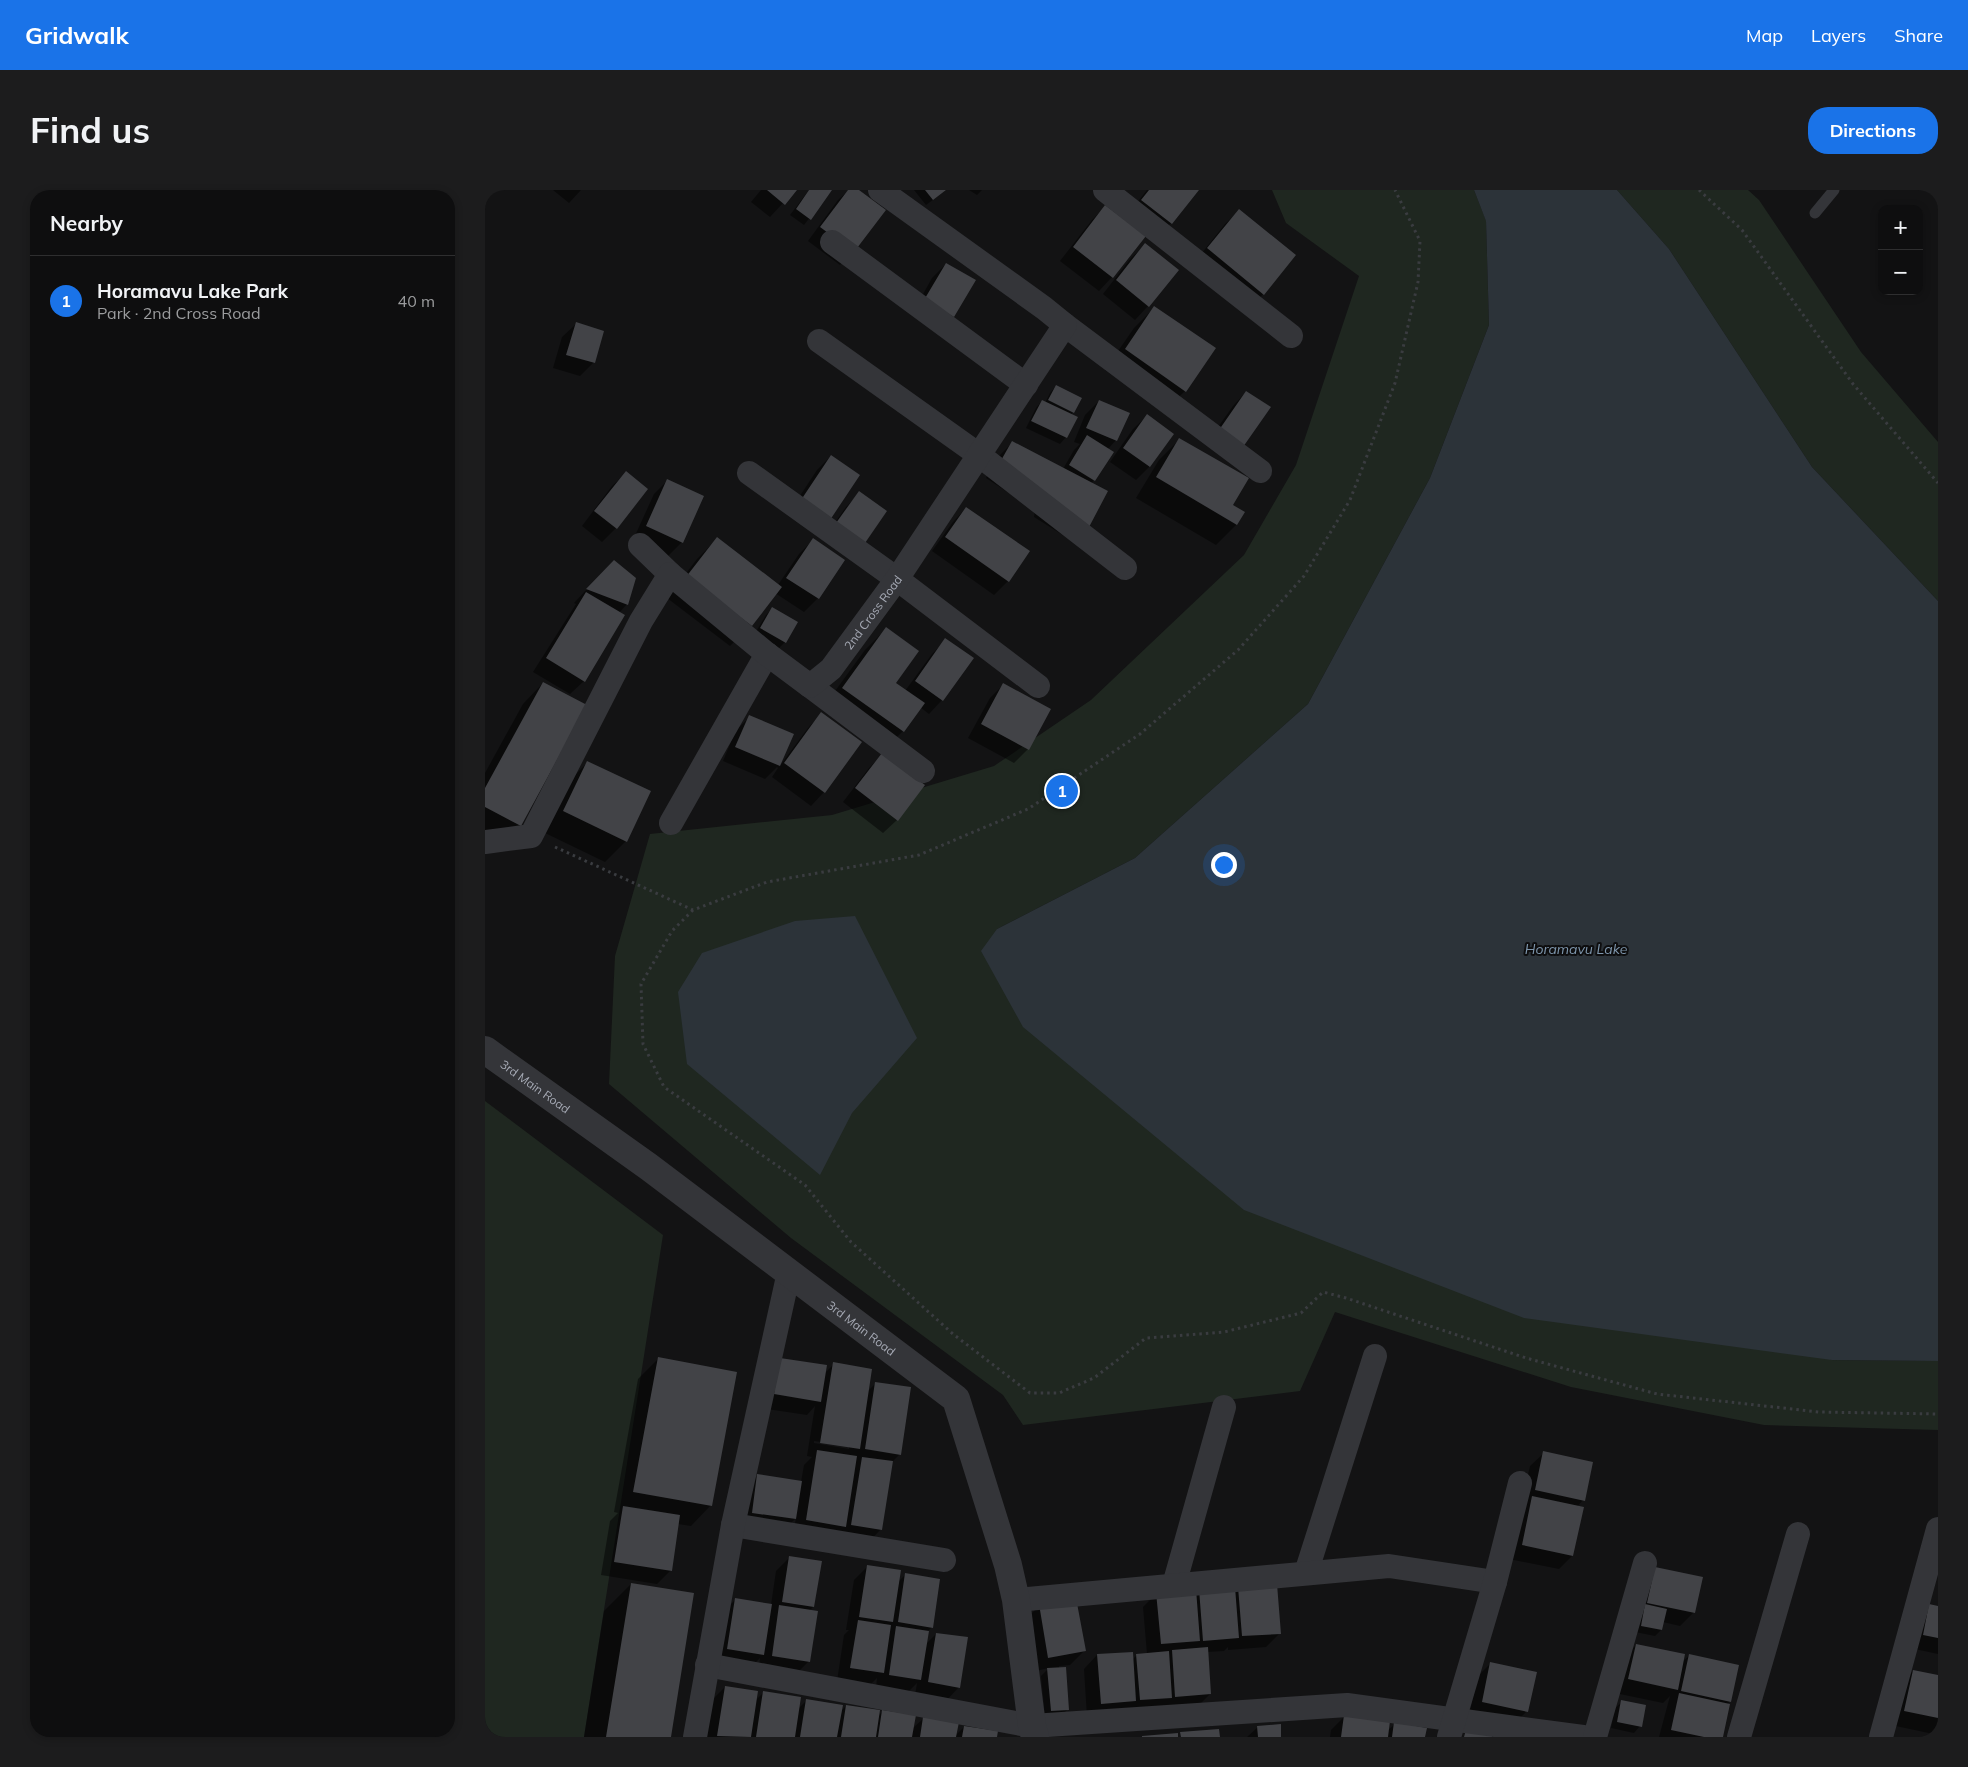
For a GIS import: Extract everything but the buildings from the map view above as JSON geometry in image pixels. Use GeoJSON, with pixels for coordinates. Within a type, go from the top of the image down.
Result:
{"type":"FeatureCollection","features":[{"type":"Feature","properties":{"kind":"street"},"geometry":{"type":"LineString","coordinates":[[880,190],[1044,308],[1065,326],[1260,471]]}},
{"type":"Feature","properties":{"kind":"street"},"geometry":{"type":"LineString","coordinates":[[1105,190],[1291,336]]}},
{"type":"Feature","properties":{"kind":"street"},"geometry":{"type":"LineString","coordinates":[[832,242],[1026,385]]}},
{"type":"Feature","properties":{"kind":"street","name":"2nd Cross Road"},"geometry":{"type":"LineString","coordinates":[[810,686],[831,669],[897,578],[1065,326]]}},
{"type":"Feature","properties":{"kind":"street"},"geometry":{"type":"LineString","coordinates":[[819,341],[979,455],[1125,568]]}},
{"type":"Feature","properties":{"kind":"street"},"geometry":{"type":"LineString","coordinates":[[749,473],[897,578],[1038,686]]}},
{"type":"Feature","properties":{"kind":"street"},"geometry":{"type":"LineString","coordinates":[[640,545],[671,574],[767,654],[923,771]]}},
{"type":"Feature","properties":{"kind":"street"},"geometry":{"type":"LineString","coordinates":[[485,842],[531,836],[641,621],[671,574]]}},
{"type":"Feature","properties":{"kind":"street"},"geometry":{"type":"LineString","coordinates":[[671,824],[767,654]]}},
{"type":"Feature","properties":{"kind":"street","name":"3rd Main Road"},"geometry":{"type":"LineString","coordinates":[[485,1050],[649,1167],[956,1399],[1008,1564],[1016,1600],[1034,1732]]}},
{"type":"Feature","properties":{"kind":"street"},"geometry":{"type":"LineString","coordinates":[[695,1737],[733,1525],[789,1272]]}},
{"type":"Feature","properties":{"kind":"street"},"geometry":{"type":"LineString","coordinates":[[1306,1573],[1375,1356]]}},
{"type":"Feature","properties":{"kind":"street"},"geometry":{"type":"LineString","coordinates":[[1174,1585],[1224,1407]]}},
{"type":"Feature","properties":{"kind":"street"},"geometry":{"type":"LineString","coordinates":[[1451,1729],[1495,1582],[1520,1483]]}},
{"type":"Feature","properties":{"kind":"street"},"geometry":{"type":"LineString","coordinates":[[733,1525],[944,1560]]}},
{"type":"Feature","properties":{"kind":"street"},"geometry":{"type":"LineString","coordinates":[[1881,1737],[1938,1529]]}},
{"type":"Feature","properties":{"kind":"street"},"geometry":{"type":"LineString","coordinates":[[1739,1737],[1797,1534]]}},
{"type":"Feature","properties":{"kind":"street"},"geometry":{"type":"LineString","coordinates":[[1595,1737],[1645,1563]]}},
{"type":"Feature","properties":{"kind":"street"},"geometry":{"type":"LineString","coordinates":[[1016,1600],[1389,1566],[1495,1582]]}},
{"type":"Feature","properties":{"kind":"street"},"geometry":{"type":"LineString","coordinates":[[707,1665],[1034,1732],[1347,1705],[1451,1729],[1583,1737]]}},
{"type":"Feature","properties":{"kind":"lane"},"geometry":{"type":"LineString","coordinates":[[1815,213],[1834,190]]}},
{"type":"Feature","properties":{"kind":"path"},"geometry":{"type":"LineString","coordinates":[[1395,190],[1420,241],[1418,282],[1395,382],[1350,500],[1304,576],[1238,650],[1139,734],[1028,809],[919,855],[767,882],[693,910],[672,931],[641,984],[643,1044],[664,1087],[805,1185],[851,1242],[953,1334],[1030,1393],[1059,1393],[1094,1378],[1146,1338],[1224,1332],[1301,1313],[1323,1292],[1526,1358],[1657,1394],[1819,1412],[1938,1414]]}},
{"type":"Feature","properties":{"kind":"path"},"geometry":{"type":"LineString","coordinates":[[1699,190],[1742,230],[1853,384],[1938,483]]}},
{"type":"Feature","properties":{"kind":"path"},"geometry":{"type":"LineString","coordinates":[[531,836],[693,910]]}},
{"type":"Feature","properties":{"kind":"shaded area"},"geometry":{"type":"Polygon","coordinates":[[[1272,190],[1474,190],[1486,220],[1489,325],[1430,478],[1308,704],[1135,858],[997,929],[1832,1360],[1938,1361],[1938,1430],[1764,1425],[1571,1387],[1335,1312],[1300,1391],[1023,1425],[1003,1395],[791,1238],[609,1084],[615,956],[650,834],[832,815],[994,766],[1091,700],[1244,555],[1296,465],[1359,276],[1286,223],[1272,190]]]}},
{"type":"Feature","properties":{"kind":"shaded area"},"geometry":{"type":"Polygon","coordinates":[[[1617,190],[1748,190],[1759,200],[1861,352],[1938,442],[1938,601],[1812,467],[1669,249],[1617,190]]]}},
{"type":"Feature","properties":{"kind":"shaded area"},"geometry":{"type":"Polygon","coordinates":[[[485,1101],[663,1235],[584,1737],[485,1737],[485,1101]]]}},
{"type":"Feature","properties":{"kind":"water","name":"Horamavu Lake"},"geometry":{"type":"Polygon","coordinates":[[[1474,190],[1617,190],[1669,249],[1812,467],[1938,601],[1938,1361],[1832,1360],[1524,1318],[1244,1210],[1023,1027],[981,951],[997,929],[1135,858],[1308,704],[1430,478],[1489,325],[1486,221],[1474,190]]]}},
{"type":"Feature","properties":{"kind":"water"},"geometry":{"type":"Polygon","coordinates":[[[855,916],[917,1038],[852,1113],[820,1175],[687,1064],[678,992],[702,953],[795,921],[855,916]]]}},
{"type":"Feature","properties":{"kind":"place","name":"Horamavu Lake Park"},"geometry":{"type":"Point","coordinates":[1062,791]}}]}
